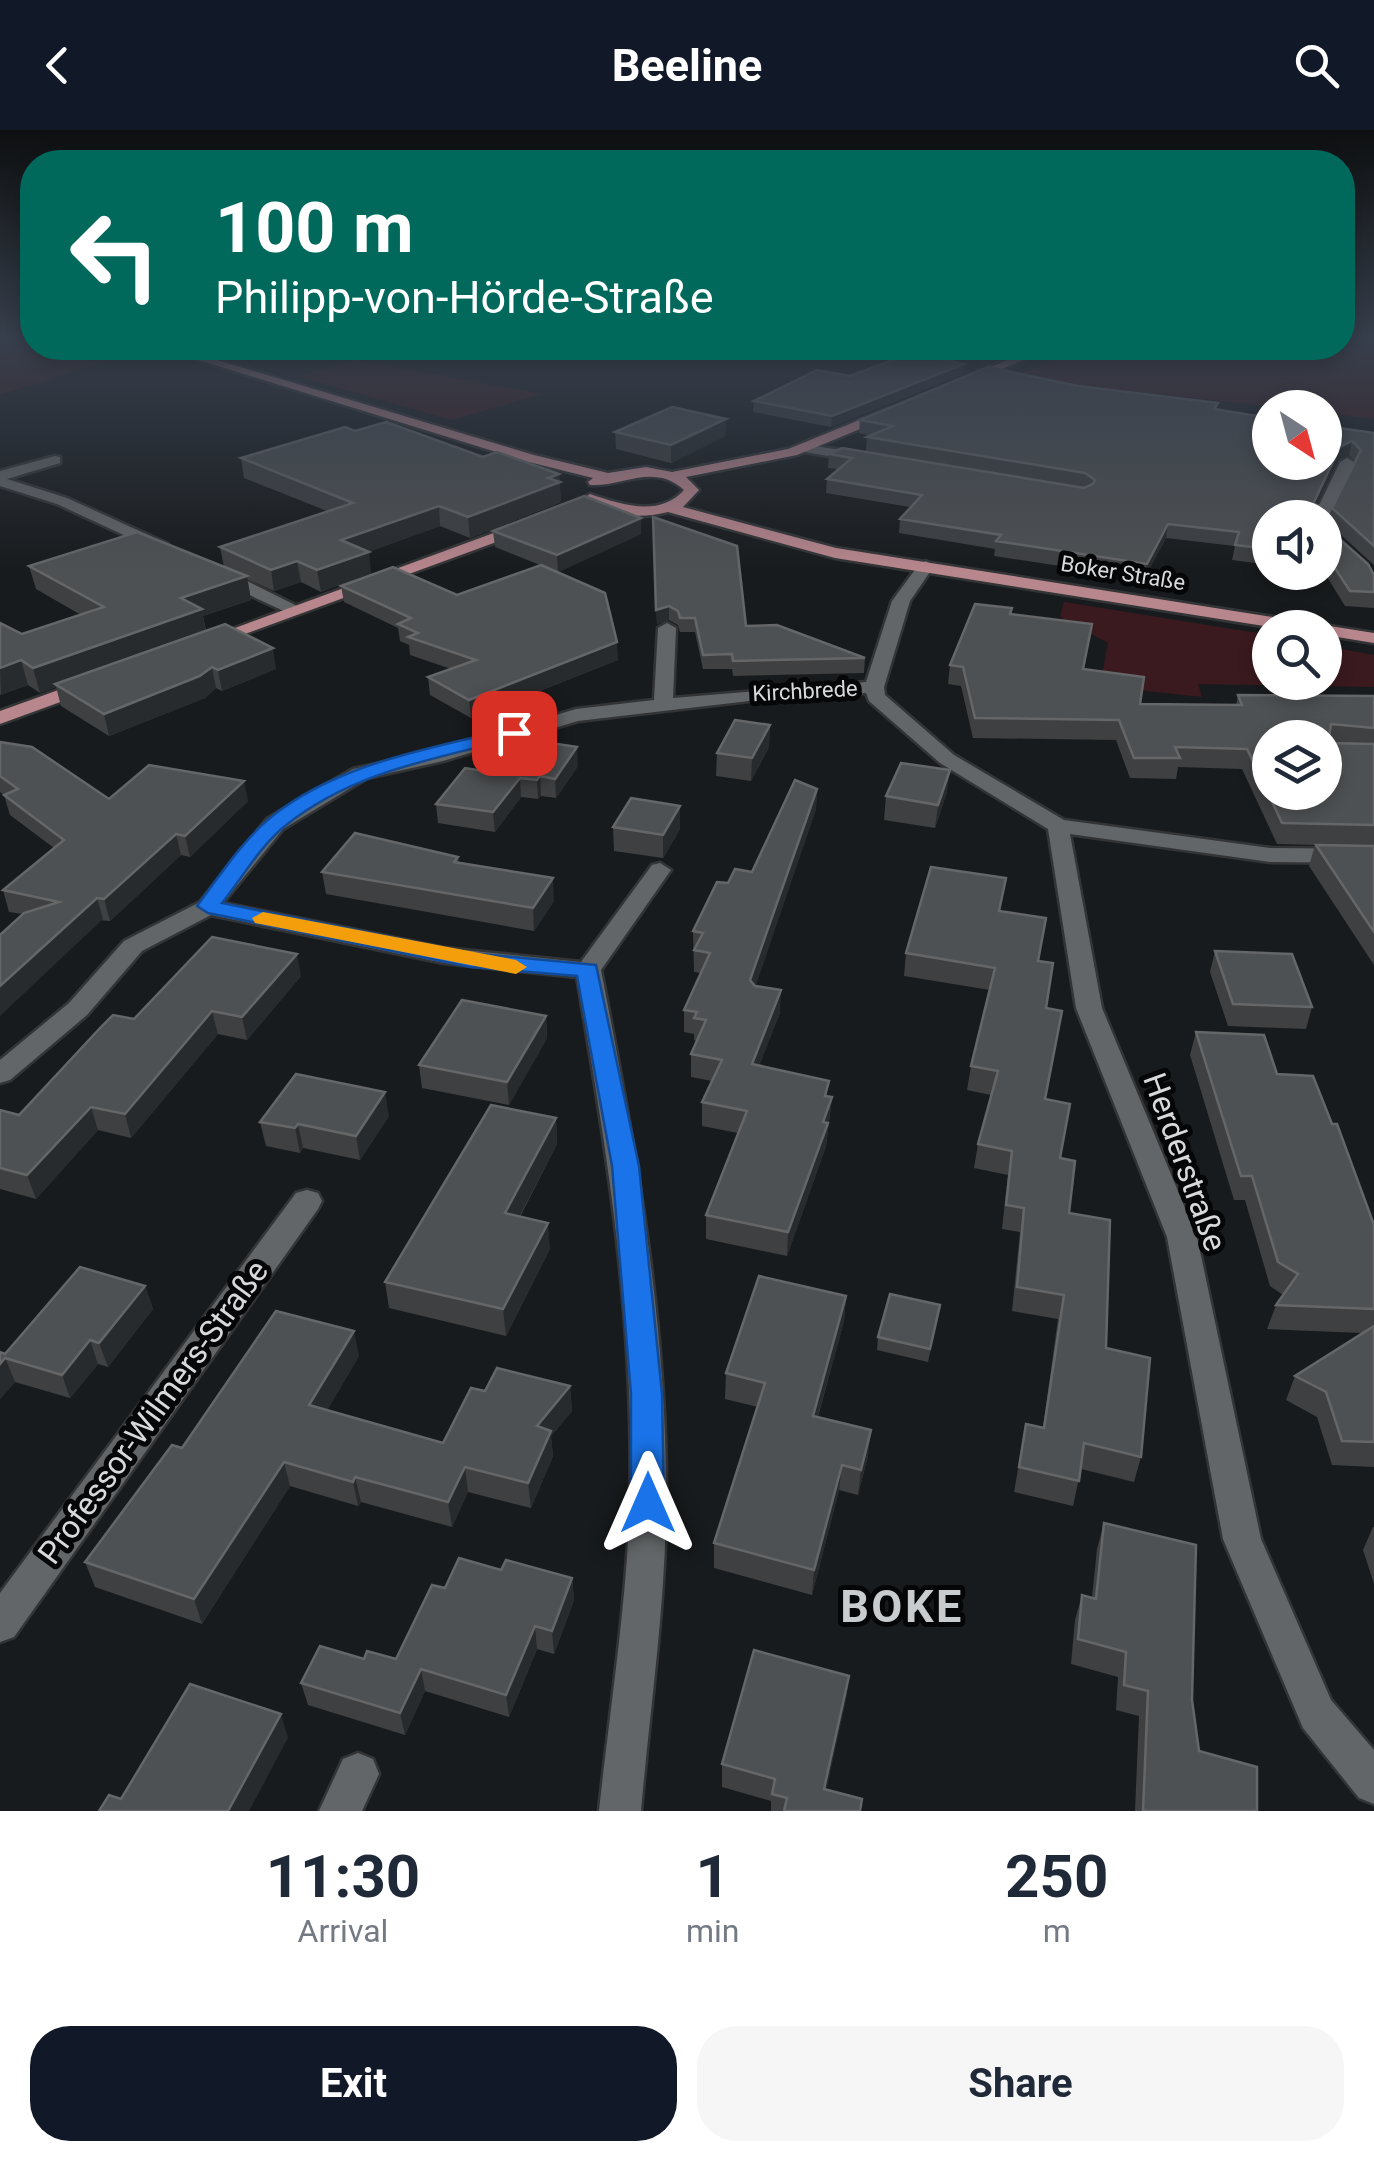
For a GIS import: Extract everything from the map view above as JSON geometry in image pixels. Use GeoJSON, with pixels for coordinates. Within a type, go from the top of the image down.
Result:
{"type":"FeatureCollection","features":[{"type":"Feature","properties":{"kind":"main road"},"geometry":{"type":"LineString","coordinates":[[389,415],[530,458],[608,476],[671,476],[757,462]]}},
{"type":"Feature","properties":{"kind":"main road"},"geometry":{"type":"LineString","coordinates":[[530,458],[589,499],[612,508],[668,507],[687,493],[757,462],[804,448],[881,415]]}},
{"type":"Feature","properties":{"kind":"main road"},"geometry":{"type":"LineString","coordinates":[[570,507],[589,499],[608,476]]}},
{"type":"Feature","properties":{"kind":"main road","name":"Boker Straße"},"geometry":{"type":"LineString","coordinates":[[671,476],[687,493],[926,566]]}},
{"type":"Feature","properties":{"kind":"main road","name":"Boker Straße"},"geometry":{"type":"LineString","coordinates":[[668,507],[795,544],[1252,618]]}},
{"type":"Feature","properties":{"kind":"main road"},"geometry":{"type":"LineString","coordinates":[[184,650],[535,524]]}},
{"type":"Feature","properties":{"kind":"main road"},"geometry":{"type":"LineString","coordinates":[[1342,633],[1374,638]]}},
{"type":"Feature","properties":{"kind":"main road"},"geometry":{"type":"LineString","coordinates":[[0,718],[110,677]]}},
{"type":"Feature","properties":{"kind":"street"},"geometry":{"type":"LineString","coordinates":[[804,448],[874,460]]}},
{"type":"Feature","properties":{"kind":"street"},"geometry":{"type":"LineString","coordinates":[[0,479],[54,460]]}},
{"type":"Feature","properties":{"kind":"street"},"geometry":{"type":"LineString","coordinates":[[1329,500],[1347,462]]}},
{"type":"Feature","properties":{"kind":"street"},"geometry":{"type":"LineString","coordinates":[[0,479],[62,501],[170,552]]}},
{"type":"Feature","properties":{"kind":"street","name":"Kirchbrede"},"geometry":{"type":"LineString","coordinates":[[0,1074],[78,1009],[124,952],[208,906],[275,824],[360,773],[436,756],[576,715],[874,687],[900,602],[926,566]]}},
{"type":"Feature","properties":{"kind":"street"},"geometry":{"type":"LineString","coordinates":[[206,568],[294,609]]}},
{"type":"Feature","properties":{"kind":"street"},"geometry":{"type":"LineString","coordinates":[[662,704],[667,628]]}},
{"type":"Feature","properties":{"kind":"street"},"geometry":{"type":"LineString","coordinates":[[874,687],[876,698],[948,760],[1058,826],[1270,855],[1374,856]]}},
{"type":"Feature","properties":{"kind":"street","name":"Herderstraße"},"geometry":{"type":"LineString","coordinates":[[1058,826],[1089,1008],[1182,1237],[1242,1540],[1318,1714],[1374,1783]]}},
{"type":"Feature","properties":{"kind":"street"},"geometry":{"type":"LineString","coordinates":[[620,1811],[648,1503],[646,1394],[626,1166],[588,970],[660,870]]}},
{"type":"Feature","properties":{"kind":"street"},"geometry":{"type":"LineString","coordinates":[[208,906],[470,960],[522,968],[588,970]]}},
{"type":"Feature","properties":{"kind":"street","name":"Professor-Wilmers-Straße"},"geometry":{"type":"LineString","coordinates":[[0,1624],[306,1201]]}},
{"type":"Feature","properties":{"kind":"shaded area"},"geometry":{"type":"Polygon","coordinates":[[[436,415],[468,415],[452,420],[436,415]]]}},
{"type":"Feature","properties":{"kind":"shaded area"},"geometry":{"type":"Polygon","coordinates":[[[1064,602],[1252,632],[1252,685],[1198,684],[1202,697],[1100,686],[1108,643],[1060,617],[1064,602]]]}},
{"type":"Feature","properties":{"kind":"shaded area"},"geometry":{"type":"Polygon","coordinates":[[[1342,649],[1374,655],[1374,687],[1342,686],[1342,649]]]}},
{"type":"Feature","properties":{"kind":"building"},"geometry":{"type":"Polygon","coordinates":[[[653,415],[726,419],[671,445],[615,432],[653,415]]]}},
{"type":"Feature","properties":{"kind":"building"},"geometry":{"type":"Polygon","coordinates":[[[871,415],[1252,415],[1252,480],[1324,480],[1315,500],[1252,500],[1252,547],[1235,545],[1239,532],[1168,524],[1147,564],[996,541],[1001,535],[900,519],[922,495],[827,479],[852,458],[829,454],[842,448],[1084,488],[1095,480],[1085,473],[867,437],[893,426],[860,420],[871,415]]]}},
{"type":"Feature","properties":{"kind":"building"},"geometry":{"type":"Polygon","coordinates":[[[386,422],[483,457],[497,452],[559,474],[548,478],[560,482],[468,517],[439,506],[341,540],[369,552],[317,570],[297,561],[271,570],[220,547],[353,503],[241,458],[345,427],[355,431],[386,422]]]}},
{"type":"Feature","properties":{"kind":"building"},"geometry":{"type":"Polygon","coordinates":[[[1342,428],[1374,433],[1374,546],[1342,517],[1342,500],[1336,500],[1361,450],[1352,441],[1342,446],[1342,428]]]}},
{"type":"Feature","properties":{"kind":"building"},"geometry":{"type":"Polygon","coordinates":[[[584,496],[641,518],[557,555],[493,531],[584,496]]]}},
{"type":"Feature","properties":{"kind":"building"},"geometry":{"type":"Polygon","coordinates":[[[653,517],[737,546],[746,626],[777,625],[865,658],[733,661],[732,654],[703,655],[695,618],[680,618],[678,611],[669,606],[656,610],[653,517]]]}},
{"type":"Feature","properties":{"kind":"building"},"geometry":{"type":"Polygon","coordinates":[[[137,532],[247,576],[181,598],[202,609],[33,668],[21,660],[0,668],[0,623],[22,634],[104,607],[29,566],[137,532]]]}},
{"type":"Feature","properties":{"kind":"building"},"geometry":{"type":"Polygon","coordinates":[[[1342,541],[1368,564],[1374,575],[1374,592],[1350,591],[1342,579],[1342,541]]]}},
{"type":"Feature","properties":{"kind":"building"},"geometry":{"type":"Polygon","coordinates":[[[541,565],[605,593],[617,642],[469,700],[428,677],[476,660],[408,637],[418,633],[398,624],[411,618],[341,586],[393,567],[457,595],[541,565]]]}},
{"type":"Feature","properties":{"kind":"building"},"geometry":{"type":"Polygon","coordinates":[[[975,604],[1012,608],[1010,614],[1092,624],[1083,669],[1144,677],[1140,704],[1242,705],[1238,695],[1252,695],[1252,700],[1374,696],[1374,728],[1342,725],[1342,720],[1252,720],[1252,760],[1247,749],[1175,747],[1180,758],[1134,758],[1119,720],[975,718],[963,667],[950,665],[975,604]]]}},
{"type":"Feature","properties":{"kind":"building"},"geometry":{"type":"Polygon","coordinates":[[[225,624],[273,648],[218,670],[212,667],[200,676],[104,714],[55,684],[225,624]]]}},
{"type":"Feature","properties":{"kind":"building"},"geometry":{"type":"Polygon","coordinates":[[[735,720],[770,725],[752,758],[717,753],[735,720]]]}},
{"type":"Feature","properties":{"kind":"building"},"geometry":{"type":"Polygon","coordinates":[[[517,738],[577,747],[555,779],[520,778],[493,812],[436,804],[465,768],[490,772],[517,738]]]}},
{"type":"Feature","properties":{"kind":"building"},"geometry":{"type":"Polygon","coordinates":[[[0,742],[32,747],[109,799],[149,765],[244,781],[185,836],[176,834],[104,899],[97,898],[0,986],[0,935],[24,913],[59,902],[3,890],[64,840],[4,795],[18,789],[0,776],[0,742]]]}},
{"type":"Feature","properties":{"kind":"building"},"geometry":{"type":"Polygon","coordinates":[[[1342,743],[1374,744],[1374,825],[1282,823],[1276,810],[1342,810],[1342,743]]]}},
{"type":"Feature","properties":{"kind":"building"},"geometry":{"type":"Polygon","coordinates":[[[901,763],[950,770],[938,805],[886,796],[901,763]]]}},
{"type":"Feature","properties":{"kind":"building"},"geometry":{"type":"Polygon","coordinates":[[[795,780],[817,789],[750,980],[755,986],[781,990],[752,1064],[829,1081],[825,1096],[832,1097],[823,1122],[828,1123],[788,1232],[706,1215],[747,1111],[702,1102],[722,1060],[691,1054],[706,1020],[694,1018],[697,1012],[684,1010],[710,953],[694,950],[703,933],[693,931],[717,882],[728,883],[735,869],[752,872],[795,780]]]}},
{"type":"Feature","properties":{"kind":"building"},"geometry":{"type":"Polygon","coordinates":[[[631,798],[680,806],[663,835],[613,827],[631,798]]]}},
{"type":"Feature","properties":{"kind":"building"},"geometry":{"type":"Polygon","coordinates":[[[355,833],[458,857],[454,862],[553,878],[533,908],[322,872],[355,833]]]}},
{"type":"Feature","properties":{"kind":"building"},"geometry":{"type":"Polygon","coordinates":[[[1316,845],[1374,846],[1374,932],[1316,845]]]}},
{"type":"Feature","properties":{"kind":"building"},"geometry":{"type":"Polygon","coordinates":[[[931,867],[1006,878],[999,911],[1046,918],[1038,961],[1053,963],[1046,1008],[1062,1011],[1045,1099],[1070,1104],[1060,1158],[1075,1161],[1069,1213],[1110,1220],[1106,1348],[1150,1358],[1141,1457],[1084,1443],[1079,1481],[1019,1467],[1026,1424],[1044,1428],[1064,1295],[1017,1287],[1024,1208],[1006,1205],[1012,1151],[978,1144],[998,1071],[971,1066],[995,968],[906,953],[931,867]]]}},
{"type":"Feature","properties":{"kind":"building"},"geometry":{"type":"Polygon","coordinates":[[[212,937],[297,954],[242,1017],[212,1011],[125,1114],[91,1107],[27,1175],[0,1168],[0,1110],[19,1115],[113,1015],[134,1019],[212,937]]]}},
{"type":"Feature","properties":{"kind":"building"},"geometry":{"type":"Polygon","coordinates":[[[1215,951],[1292,954],[1312,1007],[1233,1004],[1215,951]]]}},
{"type":"Feature","properties":{"kind":"building"},"geometry":{"type":"Polygon","coordinates":[[[462,1000],[546,1016],[507,1082],[419,1065],[462,1000]]]}},
{"type":"Feature","properties":{"kind":"building"},"geometry":{"type":"Polygon","coordinates":[[[1196,1032],[1264,1035],[1277,1074],[1313,1076],[1332,1124],[1337,1124],[1374,1225],[1374,1309],[1276,1305],[1298,1274],[1278,1262],[1252,1176],[1241,1176],[1196,1032]]]}},
{"type":"Feature","properties":{"kind":"building"},"geometry":{"type":"Polygon","coordinates":[[[296,1074],[385,1092],[356,1136],[298,1124],[295,1128],[260,1122],[296,1074]]]}},
{"type":"Feature","properties":{"kind":"building"},"geometry":{"type":"Polygon","coordinates":[[[491,1105],[556,1118],[505,1213],[548,1223],[503,1309],[385,1282],[491,1105]]]}},
{"type":"Feature","properties":{"kind":"building"},"geometry":{"type":"Polygon","coordinates":[[[80,1267],[145,1286],[99,1343],[90,1340],[62,1375],[5,1358],[0,1364],[0,1352],[5,1354],[80,1267]]]}},
{"type":"Feature","properties":{"kind":"building"},"geometry":{"type":"Polygon","coordinates":[[[759,1276],[846,1296],[813,1416],[871,1430],[861,1470],[842,1465],[814,1570],[714,1543],[765,1383],[726,1373],[759,1276]]]}},
{"type":"Feature","properties":{"kind":"building"},"geometry":{"type":"Polygon","coordinates":[[[890,1294],[940,1305],[930,1349],[878,1337],[890,1294]]]}},
{"type":"Feature","properties":{"kind":"building"},"geometry":{"type":"Polygon","coordinates":[[[276,1311],[354,1331],[309,1405],[443,1443],[471,1388],[485,1391],[497,1368],[570,1386],[537,1426],[551,1431],[528,1483],[465,1467],[448,1502],[355,1477],[353,1482],[284,1462],[194,1599],[85,1562],[172,1445],[182,1448],[276,1311]]]}},
{"type":"Feature","properties":{"kind":"building"},"geometry":{"type":"Polygon","coordinates":[[[1374,1326],[1374,1442],[1342,1441],[1326,1392],[1295,1376],[1374,1326]]]}},
{"type":"Feature","properties":{"kind":"building"},"geometry":{"type":"Polygon","coordinates":[[[1104,1523],[1196,1545],[1192,1700],[1199,1751],[1257,1767],[1257,1811],[1143,1811],[1148,1691],[1124,1685],[1126,1652],[1078,1639],[1082,1595],[1096,1599],[1104,1523]]]}},
{"type":"Feature","properties":{"kind":"building"},"geometry":{"type":"Polygon","coordinates":[[[459,1558],[501,1570],[506,1560],[572,1578],[552,1631],[535,1626],[506,1695],[421,1669],[400,1713],[301,1683],[320,1646],[364,1659],[367,1651],[396,1659],[432,1585],[445,1588],[459,1558]]]}},
{"type":"Feature","properties":{"kind":"building"},"geometry":{"type":"Polygon","coordinates":[[[754,1650],[849,1676],[824,1789],[862,1799],[860,1811],[784,1811],[787,1798],[772,1794],[775,1779],[722,1764],[754,1650]]]}},
{"type":"Feature","properties":{"kind":"building"},"geometry":{"type":"Polygon","coordinates":[[[190,1684],[281,1714],[228,1811],[99,1811],[109,1795],[121,1799],[190,1684]]]}},
{"type":"Feature","properties":{"kind":"slow traffic"},"geometry":{"type":"LineString","coordinates":[[263,918],[516,967]]}},
{"type":"Feature","properties":{"kind":"district","name":"BOKE"},"geometry":{"type":"Point","coordinates":[902,1606]}},
{"type":"Feature","properties":{"kind":"route"},"geometry":{"type":"LineString","coordinates":[[514,733],[360,773],[322,792],[275,824],[208,906],[470,960],[522,968],[588,970],[626,1166],[646,1394],[648,1503]]}}]}
